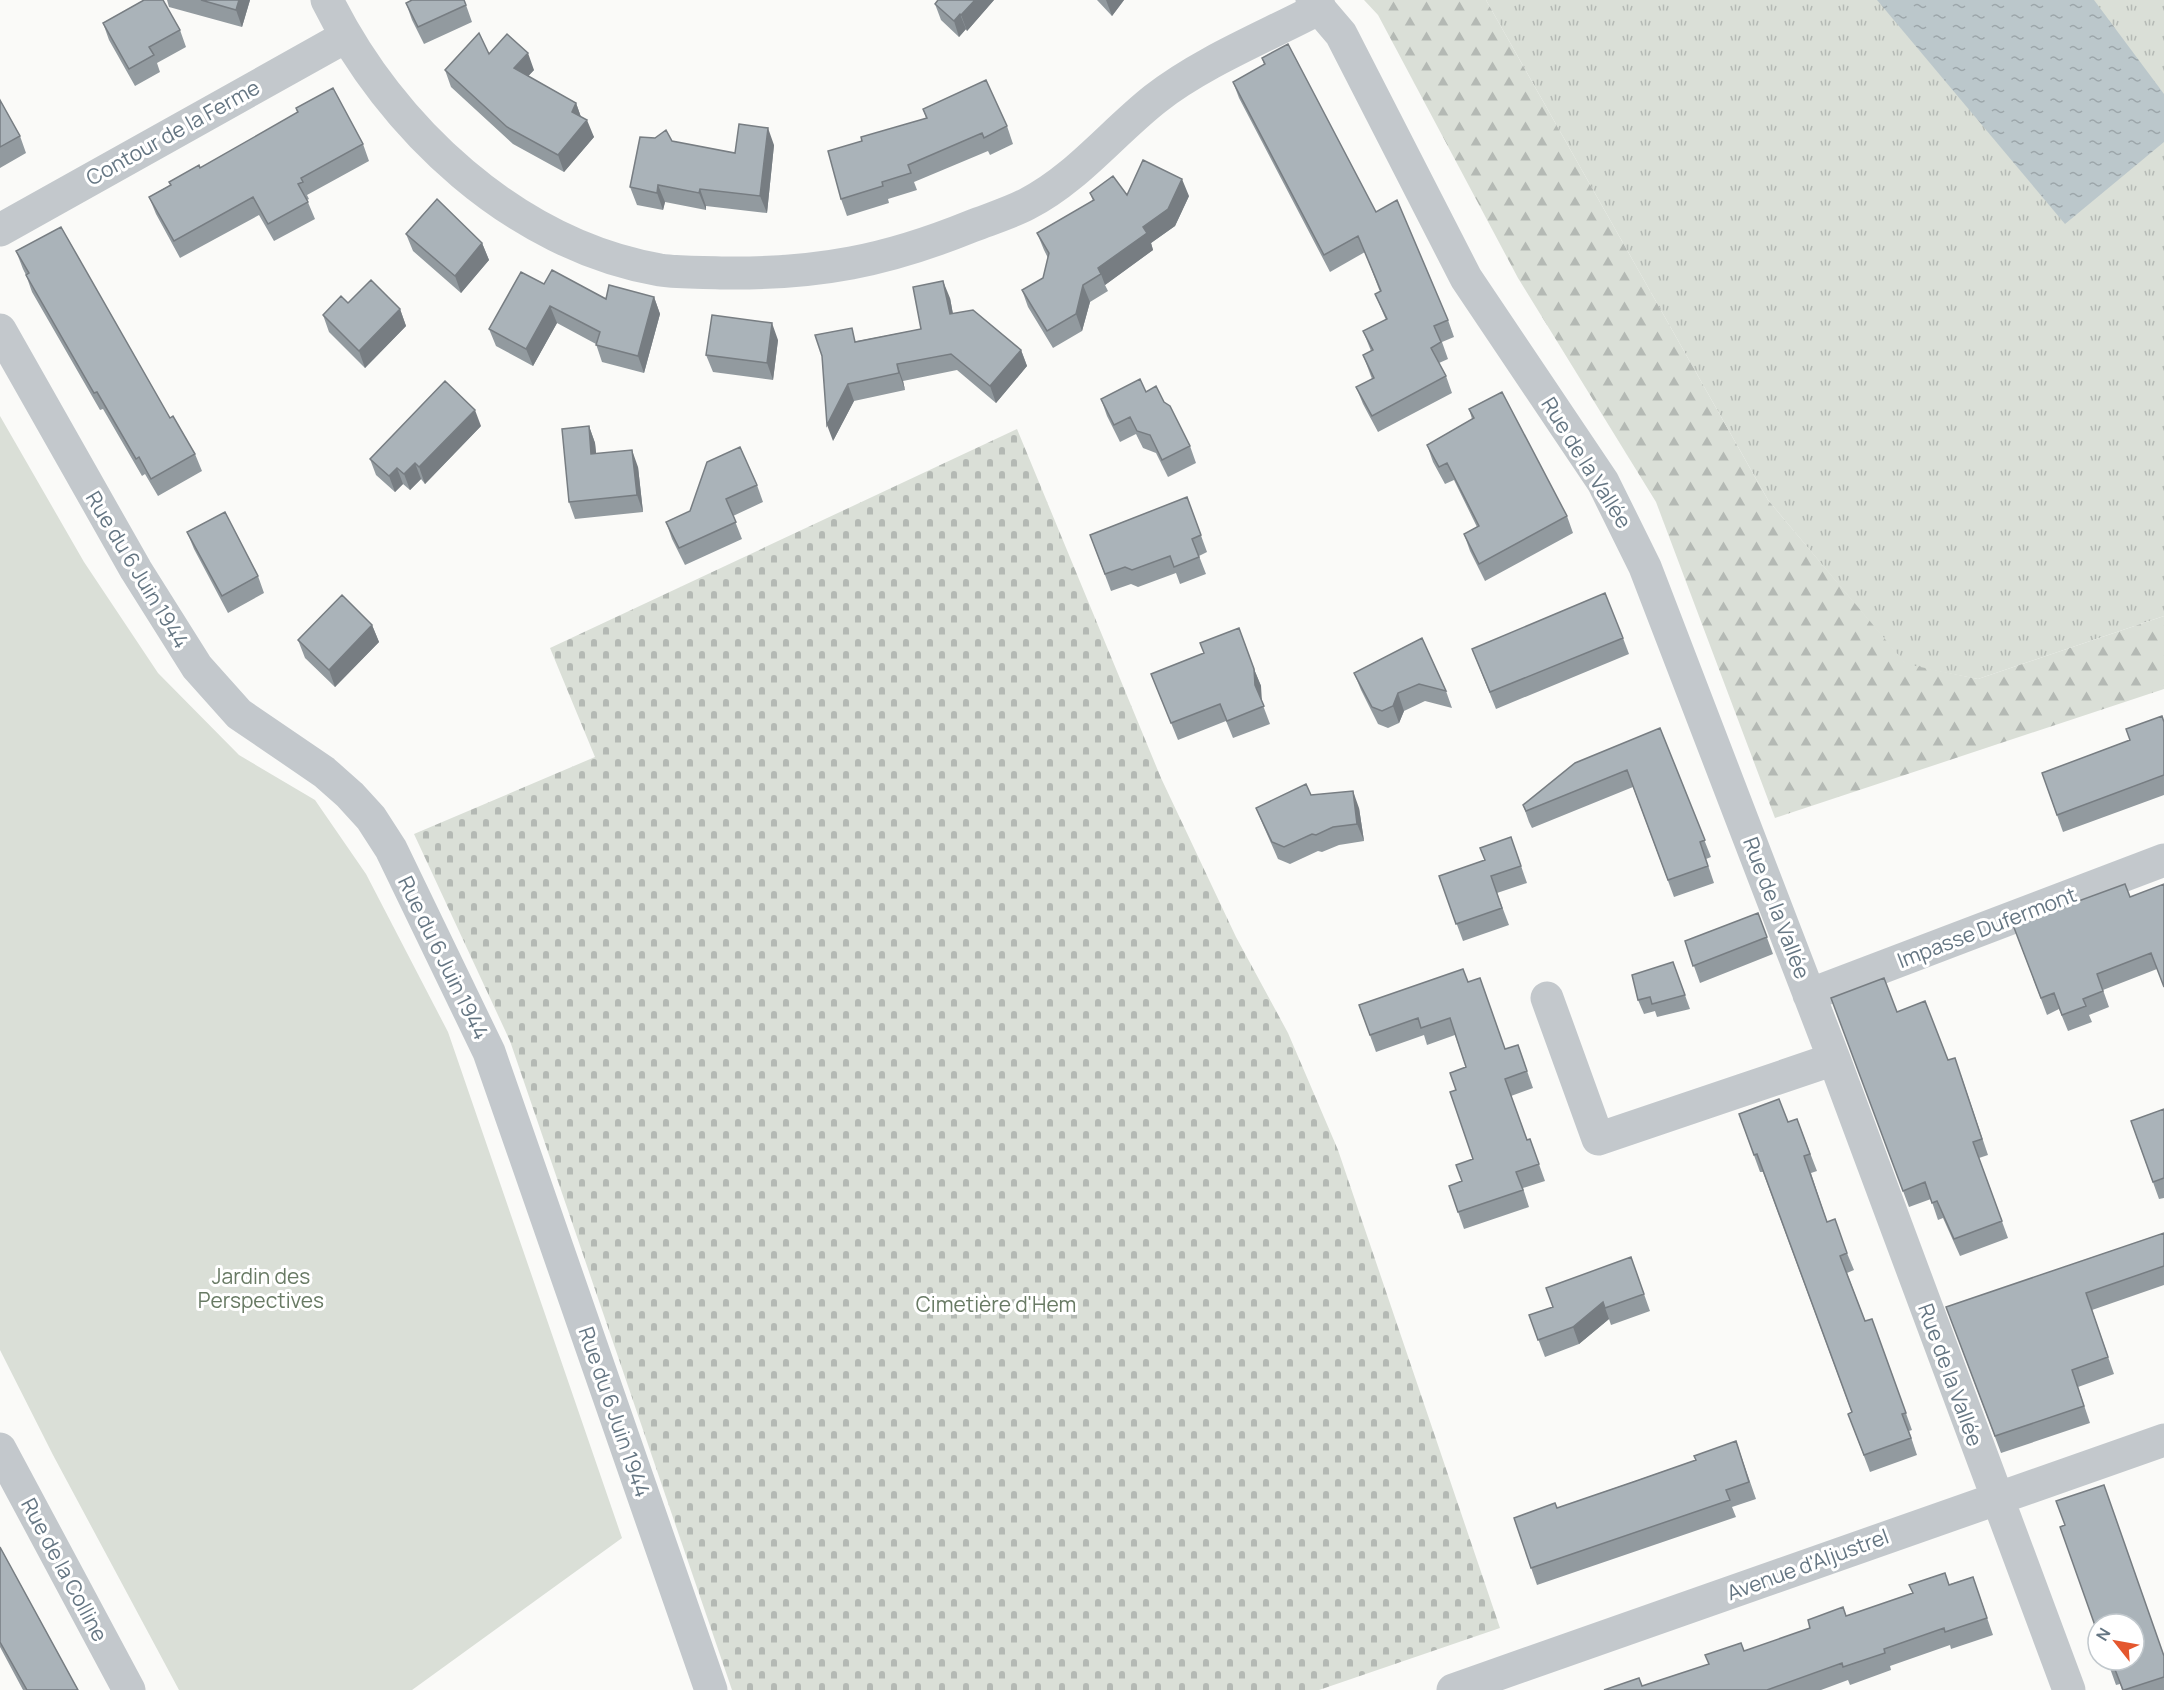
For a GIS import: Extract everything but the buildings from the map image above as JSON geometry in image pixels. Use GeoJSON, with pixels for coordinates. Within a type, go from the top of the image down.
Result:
{"type":"FeatureCollection","features":[{"type":"Feature","properties":{"kind":"street"},"geometry":{"type":"LineString","coordinates":[[327,0],[345,37],[399,109],[448,162],[493,197],[568,239],[633,264],[663,270],[758,273],[814,271],[865,262],[913,249],[1027,204],[1055,186],[1155,99],[1183,80],[1316,4]]}},
{"type":"Feature","properties":{"kind":"street","name":"Rue de la Vallée"},"geometry":{"type":"LineString","coordinates":[[1316,4],[1341,34],[1466,278],[1603,482],[1624,520],[1669,623],[1834,1059],[2068,1690]]}},
{"type":"Feature","properties":{"kind":"street","name":"Contour de la Ferme"},"geometry":{"type":"LineString","coordinates":[[0,230],[345,37]]}},
{"type":"Feature","properties":{"kind":"street","name":"Rue du 6 Juin 1944"},"geometry":{"type":"LineString","coordinates":[[0,330],[136,570],[196,667],[239,714],[324,772],[350,795],[371,818],[390,849],[489,1052],[711,1690]]}},
{"type":"Feature","properties":{"kind":"street","name":"Impasse Dufermont"},"geometry":{"type":"LineString","coordinates":[[1809,995],[2164,860]]}},
{"type":"Feature","properties":{"kind":"street"},"geometry":{"type":"LineString","coordinates":[[1546,998],[1598,1139],[1834,1059]]}},
{"type":"Feature","properties":{"kind":"street","name":"Avenue d'Aljustrel"},"geometry":{"type":"LineString","coordinates":[[1453,1690],[1515,1680],[1995,1498],[2164,1440]]}},
{"type":"Feature","properties":{"kind":"street","name":"Rue de la Colline"},"geometry":{"type":"LineString","coordinates":[[0,1449],[129,1690]]}},
{"type":"Feature","properties":{"kind":"green space"},"geometry":{"type":"Polygon","coordinates":[[[1364,0],[1486,0],[1768,500],[1906,664],[1978,679],[2164,616],[2164,689],[1775,818],[1656,502],[1518,278],[1378,15],[1364,0]]]}},
{"type":"Feature","properties":{"kind":"green space"},"geometry":{"type":"Polygon","coordinates":[[[1486,0],[2164,0],[2164,616],[1978,679],[1906,665],[1768,500],[1486,0]]]}},
{"type":"Feature","properties":{"kind":"green space","name":"Jardin des Perspectives"},"geometry":{"type":"Polygon","coordinates":[[[0,416],[84,562],[158,673],[239,755],[315,800],[366,874],[448,1032],[622,1538],[412,1690],[179,1690],[53,1455],[0,1350],[0,416]]]}},
{"type":"Feature","properties":{"kind":"green space","name":"Cimetière d'Hem"},"geometry":{"type":"Polygon","coordinates":[[[1017,429],[1161,778],[1236,937],[1288,1033],[1338,1150],[1500,1628],[1319,1690],[732,1690],[510,1041],[414,834],[595,757],[550,648],[1017,429]]]}},
{"type":"Feature","properties":{"kind":"water"},"geometry":{"type":"Polygon","coordinates":[[[1877,0],[2094,0],[2164,94],[2164,142],[2065,224],[1877,0]]]}}]}
